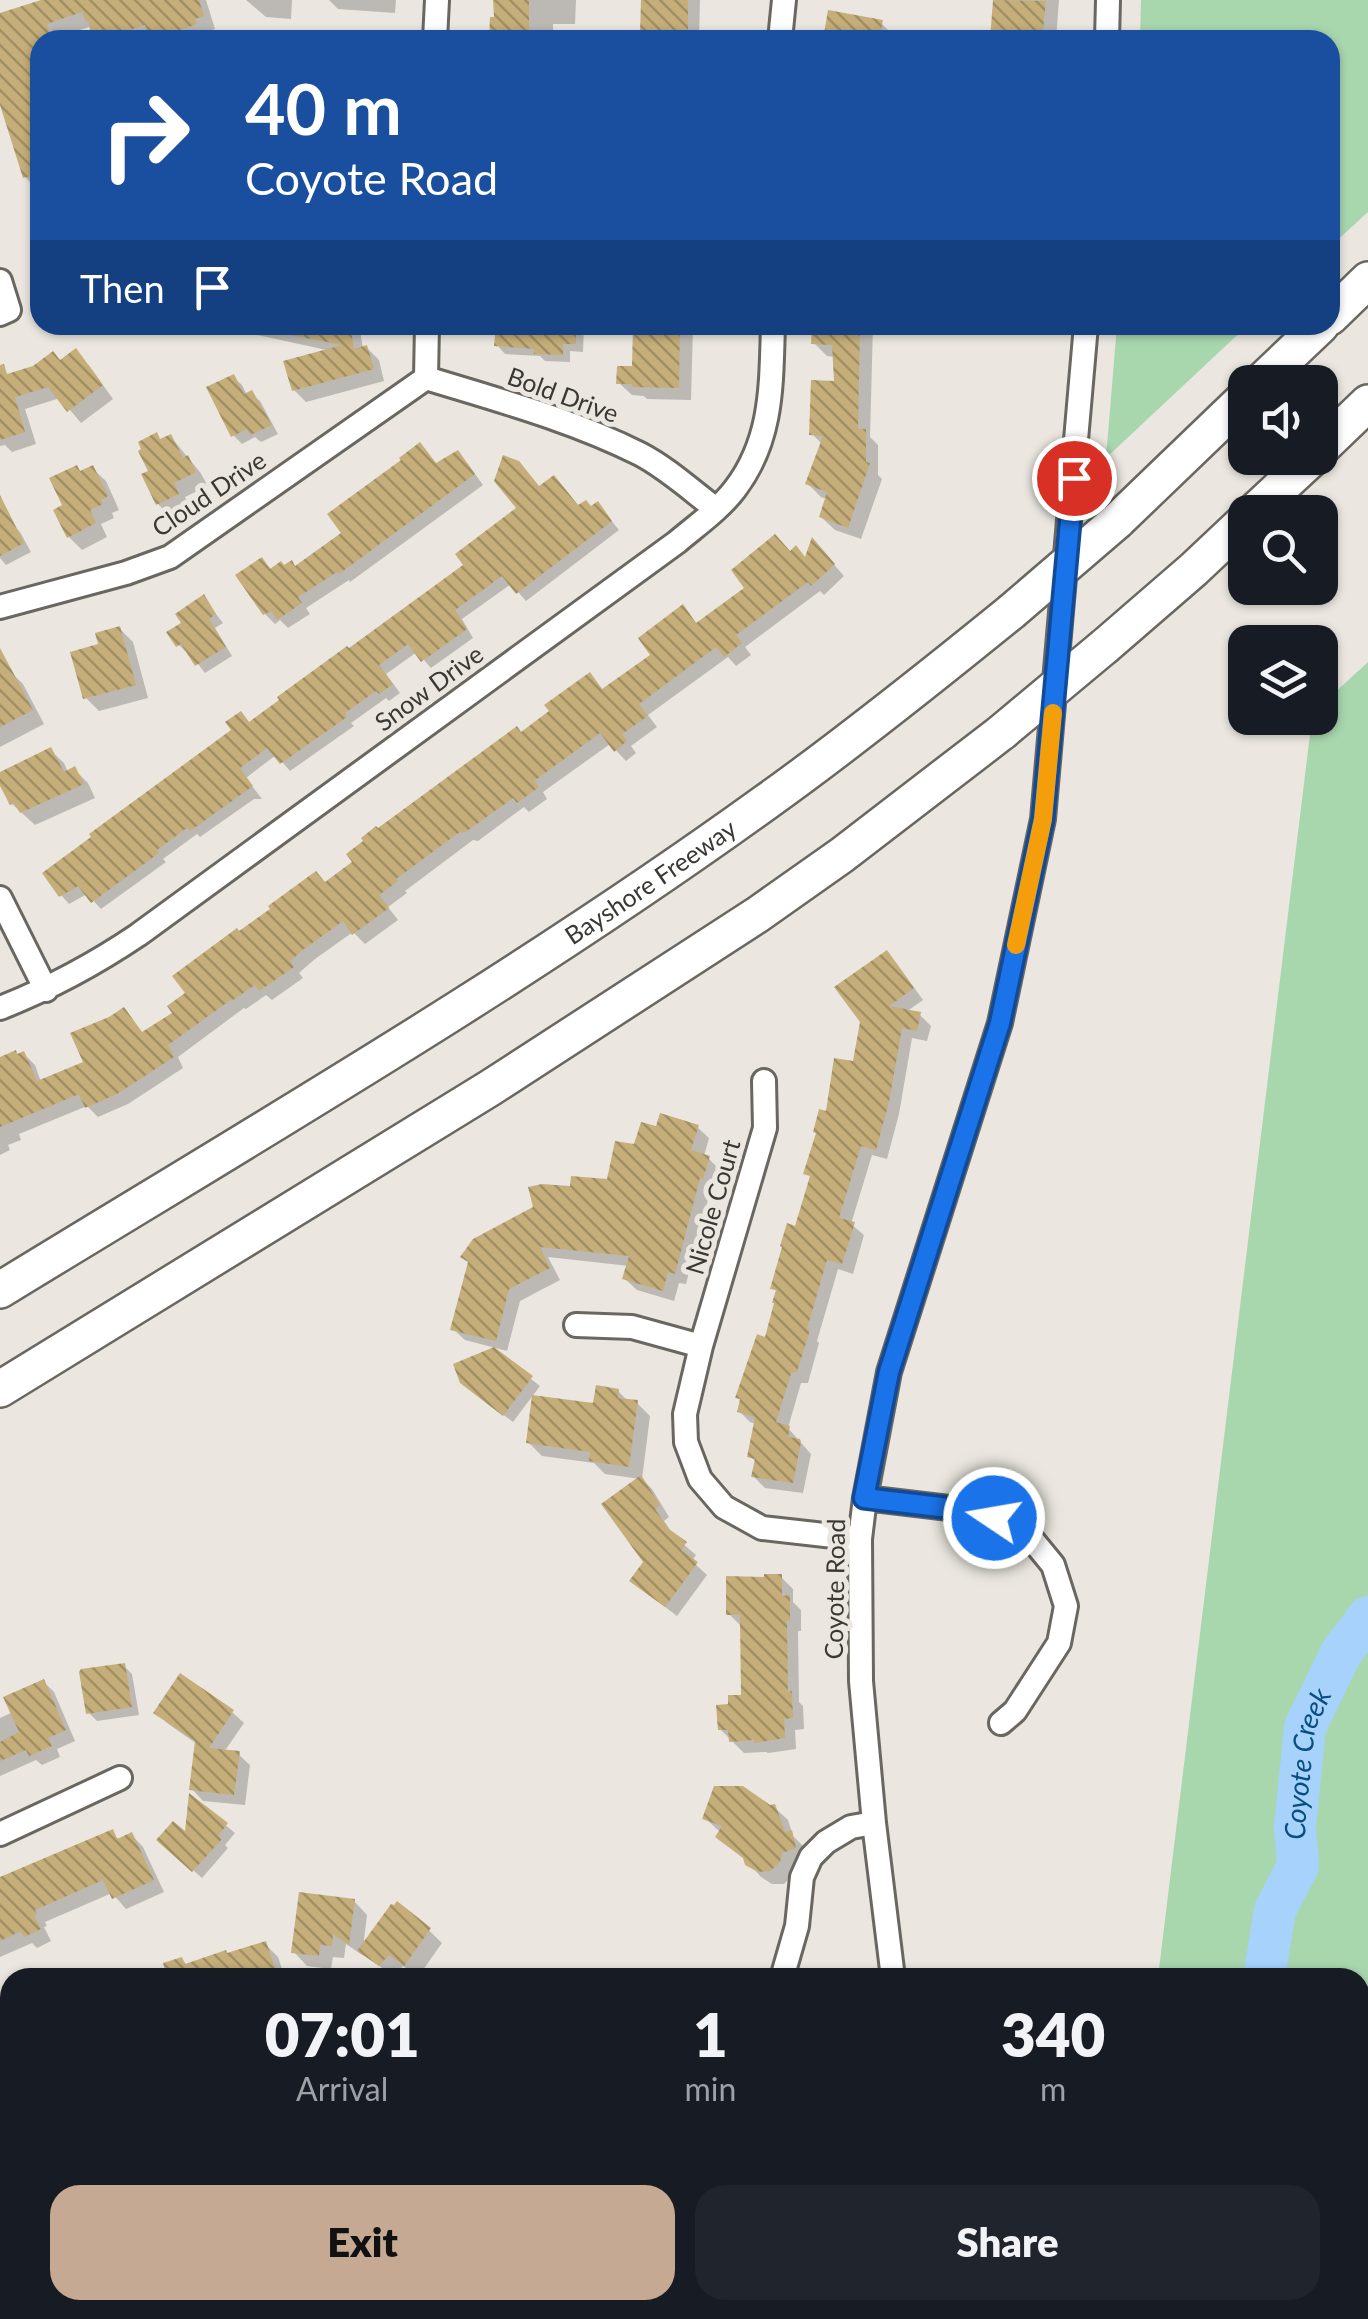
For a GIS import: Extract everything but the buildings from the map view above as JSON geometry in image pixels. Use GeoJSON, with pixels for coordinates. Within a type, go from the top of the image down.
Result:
{"type":"FeatureCollection","features":[{"type":"Feature","properties":{"kind":"highway"},"geometry":{"type":"LineString","coordinates":[[1340,307],[1368,280]]}},
{"type":"Feature","properties":{"kind":"highway"},"geometry":{"type":"LineString","coordinates":[[1279,365],[1310,335]]}},
{"type":"Feature","properties":{"kind":"highway"},"geometry":{"type":"LineString","coordinates":[[1338,432],[1368,403]]}},
{"type":"Feature","properties":{"kind":"highway","name":"Bayshore Freeway"},"geometry":{"type":"LineString","coordinates":[[0,1290],[492,988],[768,801],[1012,612],[1116,521],[1228,414]]}},
{"type":"Feature","properties":{"kind":"highway"},"geometry":{"type":"LineString","coordinates":[[1272,495],[1294,475]]}},
{"type":"Feature","properties":{"kind":"highway"},"geometry":{"type":"LineString","coordinates":[[0,1388],[490,1088],[757,915],[842,856],[1002,732],[1228,537]]}},
{"type":"Feature","properties":{"kind":"street"},"geometry":{"type":"LineString","coordinates":[[435,30],[436,0]]}},
{"type":"Feature","properties":{"kind":"street"},"geometry":{"type":"LineString","coordinates":[[781,30],[784,0]]}},
{"type":"Feature","properties":{"kind":"street"},"geometry":{"type":"LineString","coordinates":[[1108,0],[1108,30]]}},
{"type":"Feature","properties":{"kind":"street"},"geometry":{"type":"LineString","coordinates":[[0,281],[9,310],[0,314]]}},
{"type":"Feature","properties":{"kind":"street"},"geometry":{"type":"LineString","coordinates":[[426,378],[427,335]]}},
{"type":"Feature","properties":{"kind":"street","name":"Snow Drive"},"geometry":{"type":"LineString","coordinates":[[0,1008],[46,990],[138,935],[716,510],[757,455],[772,380],[772,335]]}},
{"type":"Feature","properties":{"kind":"street","name":"Coyote Road"},"geometry":{"type":"LineString","coordinates":[[891,1968],[861,1681],[860,1539],[864,1498],[889,1372],[1000,1023],[1043,819],[1085,335]]}},
{"type":"Feature","properties":{"kind":"street","name":"Bold Drive"},"geometry":{"type":"LineString","coordinates":[[426,378],[593,433],[644,456],[716,510]]}},
{"type":"Feature","properties":{"kind":"street","name":"Cloud Drive"},"geometry":{"type":"LineString","coordinates":[[0,607],[126,574],[170,557],[426,378]]}},
{"type":"Feature","properties":{"kind":"street"},"geometry":{"type":"LineString","coordinates":[[0,898],[46,990]]}},
{"type":"Feature","properties":{"kind":"street","name":"Nicole Court"},"geometry":{"type":"LineString","coordinates":[[764,1081],[765,1128],[701,1346],[685,1414],[686,1442],[700,1479],[724,1507],[762,1528],[860,1539]]}},
{"type":"Feature","properties":{"kind":"street"},"geometry":{"type":"LineString","coordinates":[[576,1325],[632,1327],[701,1346]]}},
{"type":"Feature","properties":{"kind":"street"},"geometry":{"type":"LineString","coordinates":[[864,1498],[966,1510],[1021,1526],[1053,1564],[1066,1606],[1059,1643],[1016,1711],[1001,1723]]}},
{"type":"Feature","properties":{"kind":"street"},"geometry":{"type":"LineString","coordinates":[[0,1834],[120,1778]]}},
{"type":"Feature","properties":{"kind":"street"},"geometry":{"type":"LineString","coordinates":[[785,1968],[797,1926],[802,1877],[811,1857],[851,1827],[874,1824]]}},
{"type":"Feature","properties":{"kind":"green space"},"geometry":{"type":"Polygon","coordinates":[[[1141,0],[1368,0],[1368,212],[1340,238],[1340,30],[1140,30],[1141,0]]]}},
{"type":"Feature","properties":{"kind":"green space"},"geometry":{"type":"Polygon","coordinates":[[[1116,335],[1237,335],[1106,458],[1116,335]]]}},
{"type":"Feature","properties":{"kind":"green space"},"geometry":{"type":"Polygon","coordinates":[[[1368,662],[1368,1968],[1159,1968],[1310,735],[1338,735],[1338,690],[1368,662]]]}},
{"type":"Feature","properties":{"kind":"waterway","name":"Coyote Creek"},"geometry":{"type":"LineString","coordinates":[[1266,1968],[1275,1910],[1298,1866],[1295,1827],[1305,1727],[1341,1653],[1368,1617]]}},
{"type":"Feature","properties":{"kind":"slow traffic"},"geometry":{"type":"LineString","coordinates":[[1016,945],[1043,819],[1053,713]]}},
{"type":"Feature","properties":{"kind":"route"},"geometry":{"type":"LineString","coordinates":[[994,1518],[966,1510],[864,1498],[889,1372],[1000,1023],[1043,819],[1074,478]]}}]}
